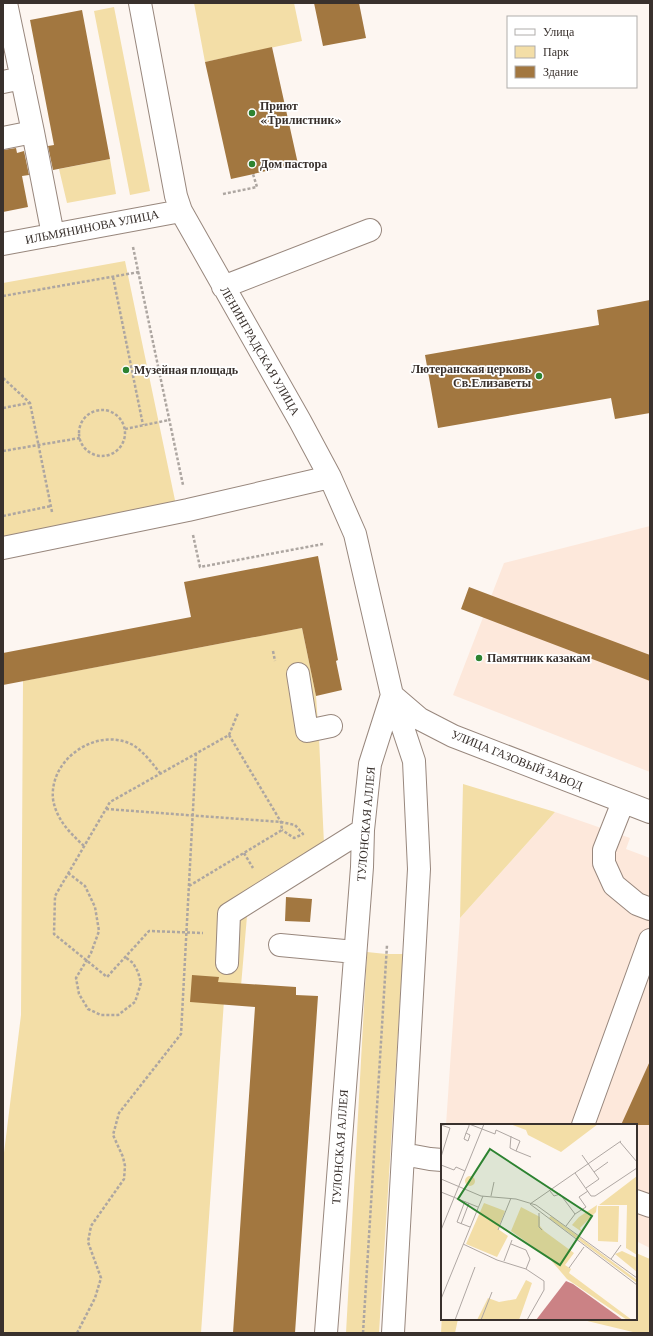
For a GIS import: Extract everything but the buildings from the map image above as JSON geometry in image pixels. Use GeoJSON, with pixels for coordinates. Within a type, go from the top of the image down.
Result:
{"type":"FeatureCollection","features":[{"type":"Feature","properties":{"kind":"street"},"geometry":{"type":"LineString","coordinates":[[6,3],[12,80],[33,132],[53,235]]}},
{"type":"Feature","properties":{"kind":"street","name":"ЛЕНИНГРАДСКАЯ УЛИЦА"},"geometry":{"type":"LineString","coordinates":[[140,3],[176,196],[181,211],[300,421],[330,478],[355,534],[392,696]]}},
{"type":"Feature","properties":{"kind":"street"},"geometry":{"type":"LineString","coordinates":[[3,138],[33,132]]}},
{"type":"Feature","properties":{"kind":"street","name":"ИЛЬМЯНИНОВА УЛИЦА"},"geometry":{"type":"LineString","coordinates":[[3,244],[181,211]]}},
{"type":"Feature","properties":{"kind":"street"},"geometry":{"type":"LineString","coordinates":[[224,287],[370,230]]}},
{"type":"Feature","properties":{"kind":"street"},"geometry":{"type":"LineString","coordinates":[[3,548],[188,510],[330,478]]}},
{"type":"Feature","properties":{"kind":"street"},"geometry":{"type":"LineString","coordinates":[[298,674],[307,731],[331,726]]}},
{"type":"Feature","properties":{"kind":"street"},"geometry":{"type":"LineString","coordinates":[[392,696],[414,761],[418,869],[393,1333]]}},
{"type":"Feature","properties":{"kind":"street","name":"УЛИЦА ГАЗОВЫЙ ЗАВОД"},"geometry":{"type":"LineString","coordinates":[[392,696],[420,719],[453,736],[650,812]]}},
{"type":"Feature","properties":{"kind":"street","name":"ТУЛОНСКАЯ АЛЛЕЯ"},"geometry":{"type":"LineString","coordinates":[[326,1333],[363,830],[370,764],[392,696]]}},
{"type":"Feature","properties":{"kind":"street"},"geometry":{"type":"LineString","coordinates":[[623,802],[604,850],[604,863],[614,885],[637,904],[650,909]]}},
{"type":"Feature","properties":{"kind":"street"},"geometry":{"type":"LineString","coordinates":[[227,963],[229,914],[363,830]]}},
{"type":"Feature","properties":{"kind":"street"},"geometry":{"type":"LineString","coordinates":[[583,1124],[650,940]]}},
{"type":"Feature","properties":{"kind":"street"},"geometry":{"type":"LineString","coordinates":[[280,945],[355,952]]}},
{"type":"Feature","properties":{"kind":"street"},"geometry":{"type":"LineString","coordinates":[[403,1154],[441,1160]]}},
{"type":"Feature","properties":{"kind":"street"},"geometry":{"type":"LineString","coordinates":[[637,1201],[650,1206]]}},
{"type":"Feature","properties":{"kind":"path"},"geometry":{"type":"LineString","coordinates":[[223,194],[257,187],[253,174]]}},
{"type":"Feature","properties":{"kind":"path"},"geometry":{"type":"LineString","coordinates":[[133,247],[200,568],[323,544]]}},
{"type":"Feature","properties":{"kind":"path"},"geometry":{"type":"LineString","coordinates":[[3,296],[139,272]]}},
{"type":"Feature","properties":{"kind":"path"},"geometry":{"type":"LineString","coordinates":[[112,277],[143,426]]}},
{"type":"Feature","properties":{"kind":"path"},"geometry":{"type":"LineString","coordinates":[[3,378],[30,403],[57,536]]}},
{"type":"Feature","properties":{"kind":"path"},"geometry":{"type":"LineString","coordinates":[[3,408],[30,403]]}},
{"type":"Feature","properties":{"kind":"path"},"geometry":{"type":"LineString","coordinates":[[98,410],[112,412],[118,416],[123,422],[125,429],[125,437],[117,450],[111,454],[102,456],[95,455],[88,451],[82,445],[80,438],[79,430],[81,423],[91,412],[98,410]]}},
{"type":"Feature","properties":{"kind":"path"},"geometry":{"type":"LineString","coordinates":[[125,429],[169,420]]}},
{"type":"Feature","properties":{"kind":"path"},"geometry":{"type":"LineString","coordinates":[[3,451],[80,438]]}},
{"type":"Feature","properties":{"kind":"path"},"geometry":{"type":"LineString","coordinates":[[3,516],[51,506]]}},
{"type":"Feature","properties":{"kind":"path"},"geometry":{"type":"LineString","coordinates":[[228,934],[150,931],[107,977],[54,934],[54,896],[110,802],[229,735],[238,713]]}},
{"type":"Feature","properties":{"kind":"path"},"geometry":{"type":"LineString","coordinates":[[106,809],[281,822],[295,825],[303,834],[294,838],[282,830],[281,822],[229,735]]}},
{"type":"Feature","properties":{"kind":"path"},"geometry":{"type":"LineString","coordinates":[[84,846],[64,826],[53,799],[53,785],[58,770],[68,758],[78,750],[90,744],[105,740],[122,741],[133,746],[144,754],[160,773]]}},
{"type":"Feature","properties":{"kind":"path"},"geometry":{"type":"LineString","coordinates":[[76,1333],[95,1298],[101,1278],[88,1242],[90,1226],[124,1179],[125,1166],[123,1157],[113,1135],[114,1126],[119,1113],[181,1034],[196,753]]}},
{"type":"Feature","properties":{"kind":"path"},"geometry":{"type":"LineString","coordinates":[[189,886],[282,830]]}},
{"type":"Feature","properties":{"kind":"path"},"geometry":{"type":"LineString","coordinates":[[68,873],[85,886],[95,907],[99,931],[76,978],[79,994],[88,1009],[101,1015],[118,1015],[135,1002],[141,983],[138,972],[133,963],[125,957]]}},
{"type":"Feature","properties":{"kind":"path"},"geometry":{"type":"LineString","coordinates":[[363,1333],[387,940]]}},
{"type":"Feature","properties":{"kind":"shaded area"},"geometry":{"type":"Polygon","coordinates":[[[650,526],[650,772],[453,695],[504,563],[650,526]]]}},
{"type":"Feature","properties":{"kind":"shaded area"},"geometry":{"type":"Polygon","coordinates":[[[555,812],[630,838],[626,849],[650,858],[650,1248],[637,1242],[637,1124],[446,1124],[460,918],[555,812]]]}},
{"type":"Feature","properties":{"kind":"green space"},"geometry":{"type":"Polygon","coordinates":[[[194,3],[294,3],[302,41],[205,62],[194,3]]]}},
{"type":"Feature","properties":{"kind":"green space"},"geometry":{"type":"Polygon","coordinates":[[[114,7],[150,191],[130,195],[94,11],[114,7]]]}},
{"type":"Feature","properties":{"kind":"green space"},"geometry":{"type":"Polygon","coordinates":[[[110,159],[116,194],[67,203],[59,169],[110,159]]]}},
{"type":"Feature","properties":{"kind":"green space"},"geometry":{"type":"Polygon","coordinates":[[[125,261],[176,505],[3,541],[3,283],[125,261]]]}},
{"type":"Feature","properties":{"kind":"green space"},"geometry":{"type":"Polygon","coordinates":[[[302,628],[316,696],[325,865],[247,916],[241,986],[225,986],[201,1333],[3,1333],[3,1161],[21,1015],[23,681],[302,628]]]}},
{"type":"Feature","properties":{"kind":"green space"},"geometry":{"type":"Polygon","coordinates":[[[463,784],[555,812],[460,918],[463,784]]]}},
{"type":"Feature","properties":{"kind":"green space"},"geometry":{"type":"Polygon","coordinates":[[[367,952],[403,954],[379,1333],[346,1333],[367,952]]]}},
{"type":"Feature","properties":{"kind":"green space"},"geometry":{"type":"Polygon","coordinates":[[[637,1253],[650,1259],[650,1333],[637,1333],[583,1320],[637,1320],[637,1253]]]}},
{"type":"Feature","properties":{"kind":"green space"},"geometry":{"type":"Polygon","coordinates":[[[442,1320],[458,1320],[455,1333],[441,1333],[442,1320]]]}},
{"type":"Feature","properties":{"kind":"place","name":"Приют «Трилистник»"},"geometry":{"type":"Point","coordinates":[252,113]}},
{"type":"Feature","properties":{"kind":"place","name":"Дом пастора"},"geometry":{"type":"Point","coordinates":[252,164]}},
{"type":"Feature","properties":{"kind":"place","name":"Музейная площадь"},"geometry":{"type":"Point","coordinates":[126,370]}},
{"type":"Feature","properties":{"kind":"place","name":"Лютеранская церковь Св.Елизаветы"},"geometry":{"type":"Point","coordinates":[539,376]}},
{"type":"Feature","properties":{"kind":"place","name":"Памятник казакам"},"geometry":{"type":"Point","coordinates":[479,658]}}]}
